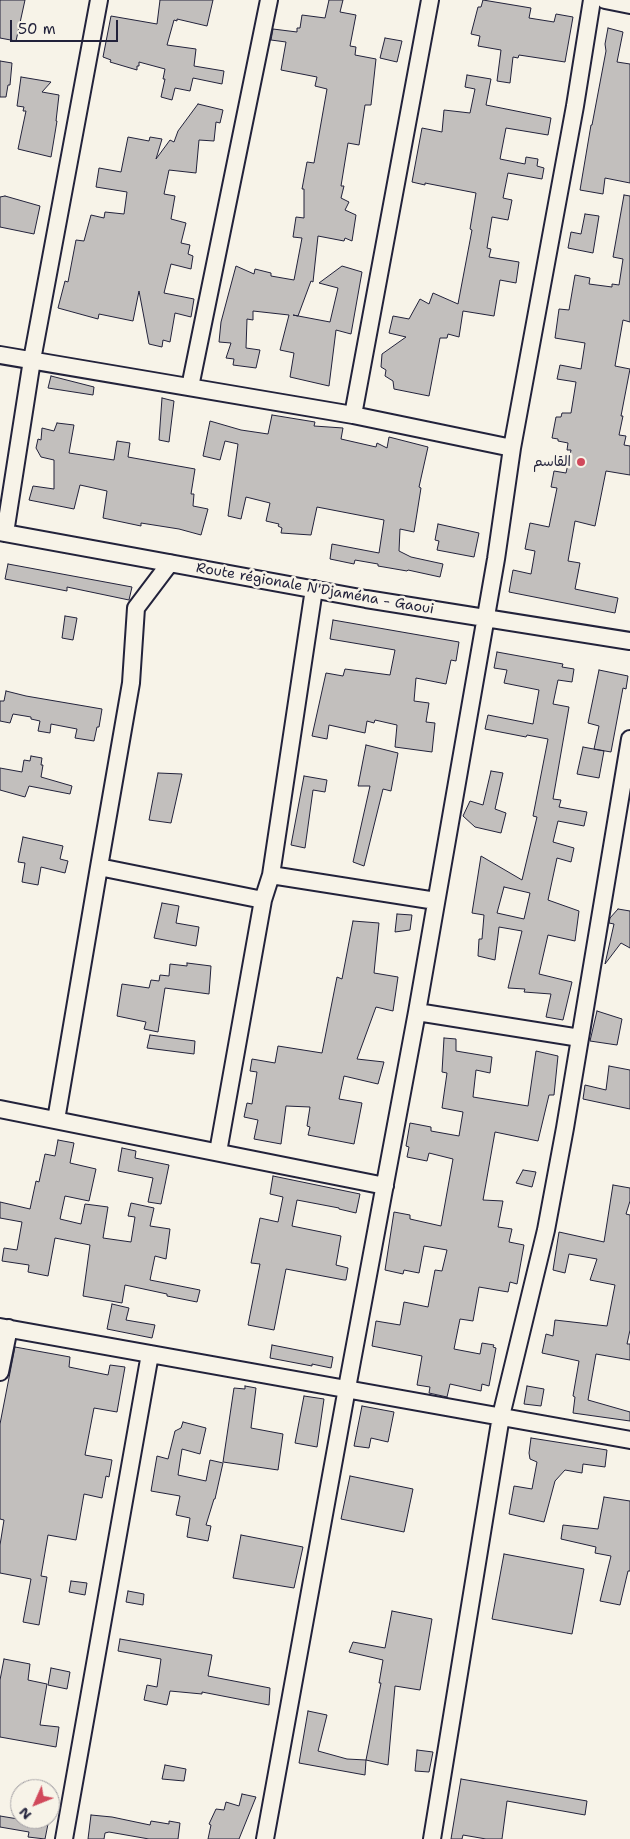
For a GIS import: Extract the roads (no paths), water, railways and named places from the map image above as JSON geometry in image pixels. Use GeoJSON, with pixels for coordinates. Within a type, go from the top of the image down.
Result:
{"type":"FeatureCollection","features":[{"type":"Feature","properties":{"kind":"street"},"geometry":{"type":"LineString","coordinates":[[3,533],[32,360],[99,0]]}},
{"type":"Feature","properties":{"kind":"street"},"geometry":{"type":"LineString","coordinates":[[190,387],[269,0]]}},
{"type":"Feature","properties":{"kind":"street"},"geometry":{"type":"LineString","coordinates":[[353,415],[430,0]]}},
{"type":"Feature","properties":{"kind":"street"},"geometry":{"type":"LineString","coordinates":[[265,1839],[417,1012],[496,559],[512,448],[575,106],[592,0]]}},
{"type":"Feature","properties":{"kind":"street"},"geometry":{"type":"LineString","coordinates":[[605,0],[630,5]]}},
{"type":"Feature","properties":{"kind":"street"},"geometry":{"type":"LineString","coordinates":[[0,355],[353,415],[512,448]]}},
{"type":"Feature","properties":{"kind":"street","name":"Route régionale N'Djaména - Gaoui"},"geometry":{"type":"LineString","coordinates":[[3,533],[314,589],[630,641]]}},
{"type":"Feature","properties":{"kind":"street"},"geometry":{"type":"LineString","coordinates":[[56,1120],[131,683],[136,608],[170,563]]}},
{"type":"Feature","properties":{"kind":"street"},"geometry":{"type":"LineString","coordinates":[[218,1152],[263,900],[271,875],[314,589]]}},
{"type":"Feature","properties":{"kind":"street"},"geometry":{"type":"LineString","coordinates":[[432,1839],[501,1416],[546,1230],[630,739]]}},
{"type":"Feature","properties":{"kind":"street"},"geometry":{"type":"LineString","coordinates":[[99,867],[263,900]]}},
{"type":"Feature","properties":{"kind":"street"},"geometry":{"type":"LineString","coordinates":[[271,875],[436,901]]}},
{"type":"Feature","properties":{"kind":"street"},"geometry":{"type":"LineString","coordinates":[[417,1012],[580,1038]]}},
{"type":"Feature","properties":{"kind":"street"},"geometry":{"type":"LineString","coordinates":[[0,1109],[385,1186]]}},
{"type":"Feature","properties":{"kind":"street"},"geometry":{"type":"LineString","coordinates":[[0,1372],[4,1328],[630,1440]]}},
{"type":"Feature","properties":{"kind":"street"},"geometry":{"type":"LineString","coordinates":[[64,1839],[150,1354]]}},
{"type":"Feature","properties":{"kind":"place","name":"القاسم"},"geometry":{"type":"Point","coordinates":[581,462]}}]}
